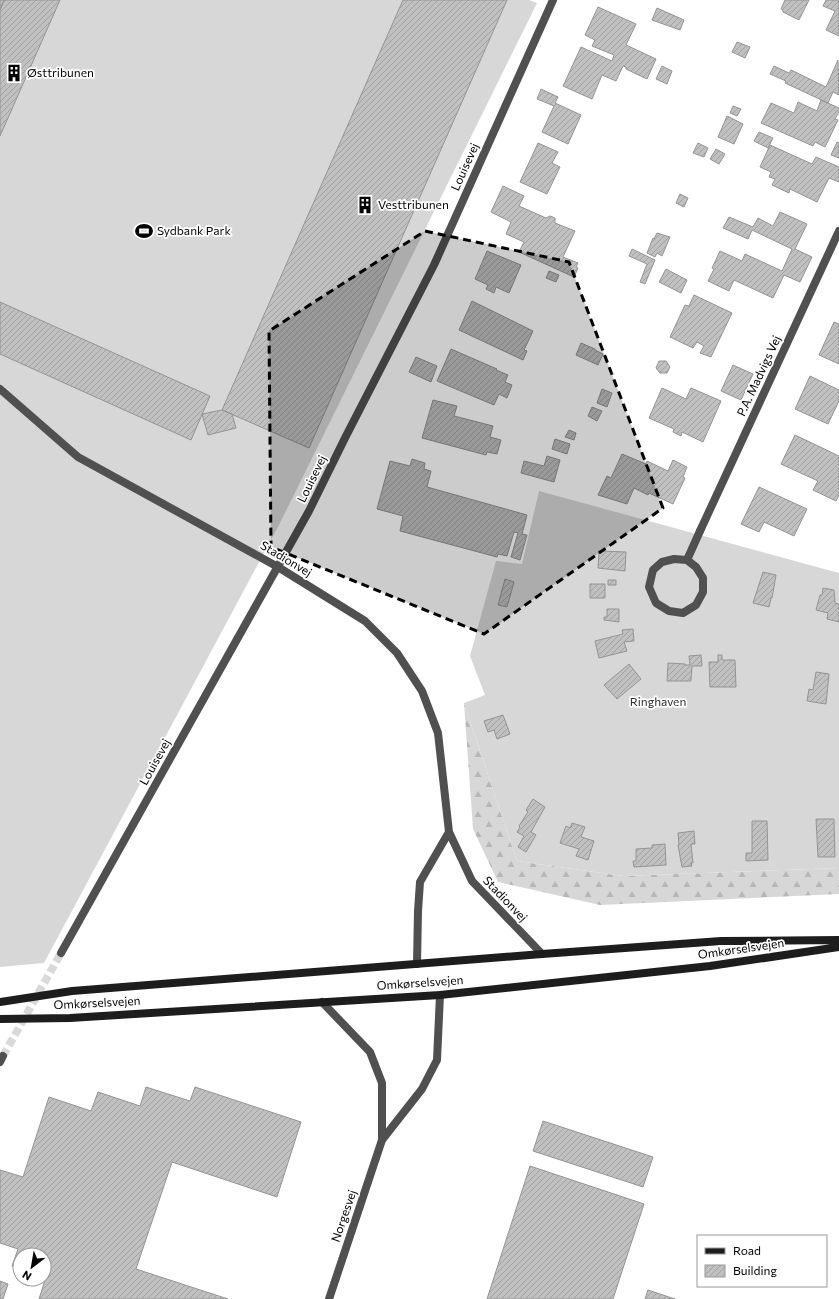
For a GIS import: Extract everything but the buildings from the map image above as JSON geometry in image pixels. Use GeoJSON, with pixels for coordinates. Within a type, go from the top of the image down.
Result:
{"type":"FeatureCollection","features":[{"type":"Feature","properties":{"kind":"main road","name":"Omkørselsvejen"},"geometry":{"type":"LineString","coordinates":[[0,1002],[72,991],[542,954],[721,941],[839,940]]}},
{"type":"Feature","properties":{"kind":"main road","name":"Omkørselsvejen"},"geometry":{"type":"LineString","coordinates":[[0,1019],[70,1018],[440,995],[710,966],[839,947]]}},
{"type":"Feature","properties":{"kind":"street","name":"Louisevej"},"geometry":{"type":"LineString","coordinates":[[61,953],[310,511],[346,436],[434,266],[553,0]]}},
{"type":"Feature","properties":{"kind":"street","name":"P.A. Madvigs Vej"},"geometry":{"type":"LineString","coordinates":[[687,560],[839,231]]}},
{"type":"Feature","properties":{"kind":"street","name":"Stadionvej"},"geometry":{"type":"LineString","coordinates":[[0,389],[78,457],[278,567],[365,621],[397,653],[422,691],[438,733],[449,832],[472,881],[542,954]]}},
{"type":"Feature","properties":{"kind":"street"},"geometry":{"type":"LineString","coordinates":[[674,558],[687,560],[696,567],[703,578],[703,592],[696,605],[683,612],[669,610],[656,603],[649,587],[653,570],[662,562],[674,558]]}},
{"type":"Feature","properties":{"kind":"street"},"geometry":{"type":"LineString","coordinates":[[418,964],[418,911],[420,882],[449,832]]}},
{"type":"Feature","properties":{"kind":"street","name":"Norgesvej"},"geometry":{"type":"LineString","coordinates":[[382,1140],[422,1089],[437,1060],[440,995]]}},
{"type":"Feature","properties":{"kind":"street","name":"Norgesvej"},"geometry":{"type":"LineString","coordinates":[[322,1002],[370,1052],[382,1083],[382,1140],[329,1299]]}},
{"type":"Feature","properties":{"kind":"highlighted area"},"geometry":{"type":"Polygon","coordinates":[[[425,231],[569,262],[663,508],[484,634],[271,547],[269,331],[425,231]]]}},
{"type":"Feature","properties":{"kind":"green space"},"geometry":{"type":"Polygon","coordinates":[[[0,0],[529,0],[537,3],[279,525],[44,963],[0,967],[0,0]]]}},
{"type":"Feature","properties":{"kind":"green space","name":"Ringhaven"},"geometry":{"type":"Polygon","coordinates":[[[539,491],[839,573],[839,868],[623,876],[517,861],[464,703],[485,695],[470,656],[496,561],[522,564],[539,491]]]}},
{"type":"Feature","properties":{"kind":"green space"},"geometry":{"type":"Polygon","coordinates":[[[464,703],[517,861],[623,876],[839,868],[839,894],[600,905],[498,882],[473,829],[464,703]]]}},
{"type":"Feature","properties":{"kind":"tunnel"},"geometry":{"type":"LineString","coordinates":[[3,1056],[61,953]]}},
{"type":"Feature","properties":{"kind":"place","name":"Østtribunen"},"geometry":{"type":"Point","coordinates":[14,73]}},
{"type":"Feature","properties":{"kind":"place","name":"Vesttribunen"},"geometry":{"type":"Point","coordinates":[365,205]}},
{"type":"Feature","properties":{"kind":"place","name":"Sydbank Park"},"geometry":{"type":"Point","coordinates":[144,231]}}]}
